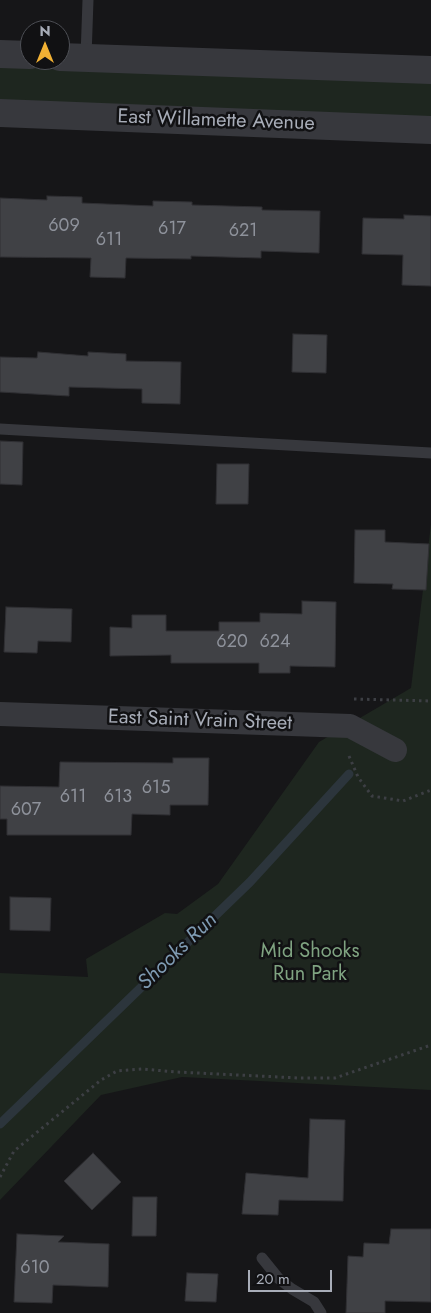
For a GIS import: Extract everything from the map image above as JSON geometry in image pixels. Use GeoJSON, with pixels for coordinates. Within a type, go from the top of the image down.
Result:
{"type":"FeatureCollection","features":[{"type":"Feature","properties":{"kind":"street"},"geometry":{"type":"LineString","coordinates":[[0,54],[20,55]]}},
{"type":"Feature","properties":{"kind":"street"},"geometry":{"type":"LineString","coordinates":[[73,57],[431,70]]}},
{"type":"Feature","properties":{"kind":"street","name":"East Willamette Avenue"},"geometry":{"type":"LineString","coordinates":[[0,113],[431,130]]}},
{"type":"Feature","properties":{"kind":"street","name":"East Saint Vrain Street"},"geometry":{"type":"LineString","coordinates":[[0,714],[350,726],[395,750]]}},
{"type":"Feature","properties":{"kind":"lane"},"geometry":{"type":"LineString","coordinates":[[73,57],[88,0]]}},
{"type":"Feature","properties":{"kind":"lane"},"geometry":{"type":"LineString","coordinates":[[0,429],[431,453]]}},
{"type":"Feature","properties":{"kind":"lane"},"geometry":{"type":"LineString","coordinates":[[262,1258],[279,1279],[292,1290],[314,1302],[321,1313]]}},
{"type":"Feature","properties":{"kind":"path"},"geometry":{"type":"LineString","coordinates":[[353,698],[431,700]]}},
{"type":"Feature","properties":{"kind":"path"},"geometry":{"type":"LineString","coordinates":[[350,726],[348,751],[358,778],[372,796],[403,801],[431,790]]}},
{"type":"Feature","properties":{"kind":"path"},"geometry":{"type":"LineString","coordinates":[[0,1177],[14,1151],[101,1080],[118,1071],[142,1068],[186,1073],[335,1078],[431,1045]]}},
{"type":"Feature","properties":{"kind":"green space"},"geometry":{"type":"Polygon","coordinates":[[[0,62],[20,63],[20,70],[70,70],[70,65],[431,79],[431,120],[0,105],[0,62]]]}},
{"type":"Feature","properties":{"kind":"green space","name":"Mid Shooks Run Park"},"geometry":{"type":"Polygon","coordinates":[[[431,524],[431,1090],[182,1077],[101,1095],[0,1200],[0,973],[88,977],[86,959],[165,913],[177,914],[218,884],[319,742],[411,688],[431,524]]]}},
{"type":"Feature","properties":{"kind":"building"},"geometry":{"type":"Polygon","coordinates":[[[47,196],[82,197],[82,203],[153,206],[153,201],[192,202],[192,205],[262,207],[262,210],[320,211],[319,253],[261,251],[261,258],[191,256],[191,259],[126,258],[125,278],[90,277],[91,258],[0,257],[0,198],[47,200],[47,196]]]}},
{"type":"Feature","properties":{"kind":"building"},"geometry":{"type":"Polygon","coordinates":[[[404,215],[431,216],[431,286],[402,285],[403,255],[362,254],[363,218],[404,219],[404,215]]]}},
{"type":"Feature","properties":{"kind":"building"},"geometry":{"type":"Polygon","coordinates":[[[293,334],[327,335],[326,373],[292,372],[293,334]]]}},
{"type":"Feature","properties":{"kind":"building"},"geometry":{"type":"Polygon","coordinates":[[[38,352],[88,356],[88,352],[126,354],[126,361],[181,362],[180,404],[142,403],[142,389],[69,387],[69,396],[0,392],[0,357],[37,358],[38,352]]]}},
{"type":"Feature","properties":{"kind":"building"},"geometry":{"type":"Polygon","coordinates":[[[0,441],[23,442],[22,485],[0,484],[0,441]]]}},
{"type":"Feature","properties":{"kind":"building"},"geometry":{"type":"Polygon","coordinates":[[[217,464],[249,464],[248,504],[216,504],[217,464]]]}},
{"type":"Feature","properties":{"kind":"building"},"geometry":{"type":"Polygon","coordinates":[[[355,530],[385,530],[385,542],[429,544],[426,590],[392,589],[393,584],[354,583],[355,530]]]}},
{"type":"Feature","properties":{"kind":"building"},"geometry":{"type":"Polygon","coordinates":[[[302,601],[336,602],[335,667],[290,666],[290,673],[259,673],[259,663],[171,663],[171,655],[110,656],[110,627],[132,628],[132,615],[166,615],[166,631],[219,631],[219,622],[260,622],[260,613],[302,614],[302,601]]]}},
{"type":"Feature","properties":{"kind":"building"},"geometry":{"type":"Polygon","coordinates":[[[6,607],[72,609],[71,642],[38,641],[37,653],[4,652],[6,607]]]}},
{"type":"Feature","properties":{"kind":"building"},"geometry":{"type":"Polygon","coordinates":[[[173,758],[209,758],[208,805],[170,805],[170,815],[132,814],[131,835],[7,835],[7,819],[0,819],[0,786],[59,787],[60,762],[173,763],[173,758]]]}},
{"type":"Feature","properties":{"kind":"building"},"geometry":{"type":"Polygon","coordinates":[[[10,897],[51,898],[50,931],[10,930],[10,897]]]}},
{"type":"Feature","properties":{"kind":"building"},"geometry":{"type":"Polygon","coordinates":[[[310,1119],[345,1120],[343,1201],[279,1200],[278,1215],[242,1214],[246,1173],[308,1178],[310,1119]]]}},
{"type":"Feature","properties":{"kind":"building"},"geometry":{"type":"Polygon","coordinates":[[[93,1153],[121,1182],[92,1210],[64,1181],[93,1153]]]}},
{"type":"Feature","properties":{"kind":"building"},"geometry":{"type":"Polygon","coordinates":[[[133,1197],[157,1197],[156,1236],[132,1236],[133,1197]]]}},
{"type":"Feature","properties":{"kind":"building"},"geometry":{"type":"Polygon","coordinates":[[[391,1229],[431,1229],[431,1302],[385,1301],[385,1313],[346,1313],[348,1256],[363,1257],[364,1243],[389,1244],[391,1229]]]}},
{"type":"Feature","properties":{"kind":"building"},"geometry":{"type":"Polygon","coordinates":[[[17,1234],[64,1236],[58,1242],[109,1244],[108,1287],[53,1285],[52,1303],[14,1302],[17,1234]]]}},
{"type":"Feature","properties":{"kind":"building"},"geometry":{"type":"Polygon","coordinates":[[[187,1273],[218,1274],[216,1302],[185,1301],[187,1273]]]}},
{"type":"Feature","properties":{"kind":"waterway","name":"Shooks Run"},"geometry":{"type":"LineString","coordinates":[[0,1124],[250,882],[349,774]]}}]}
